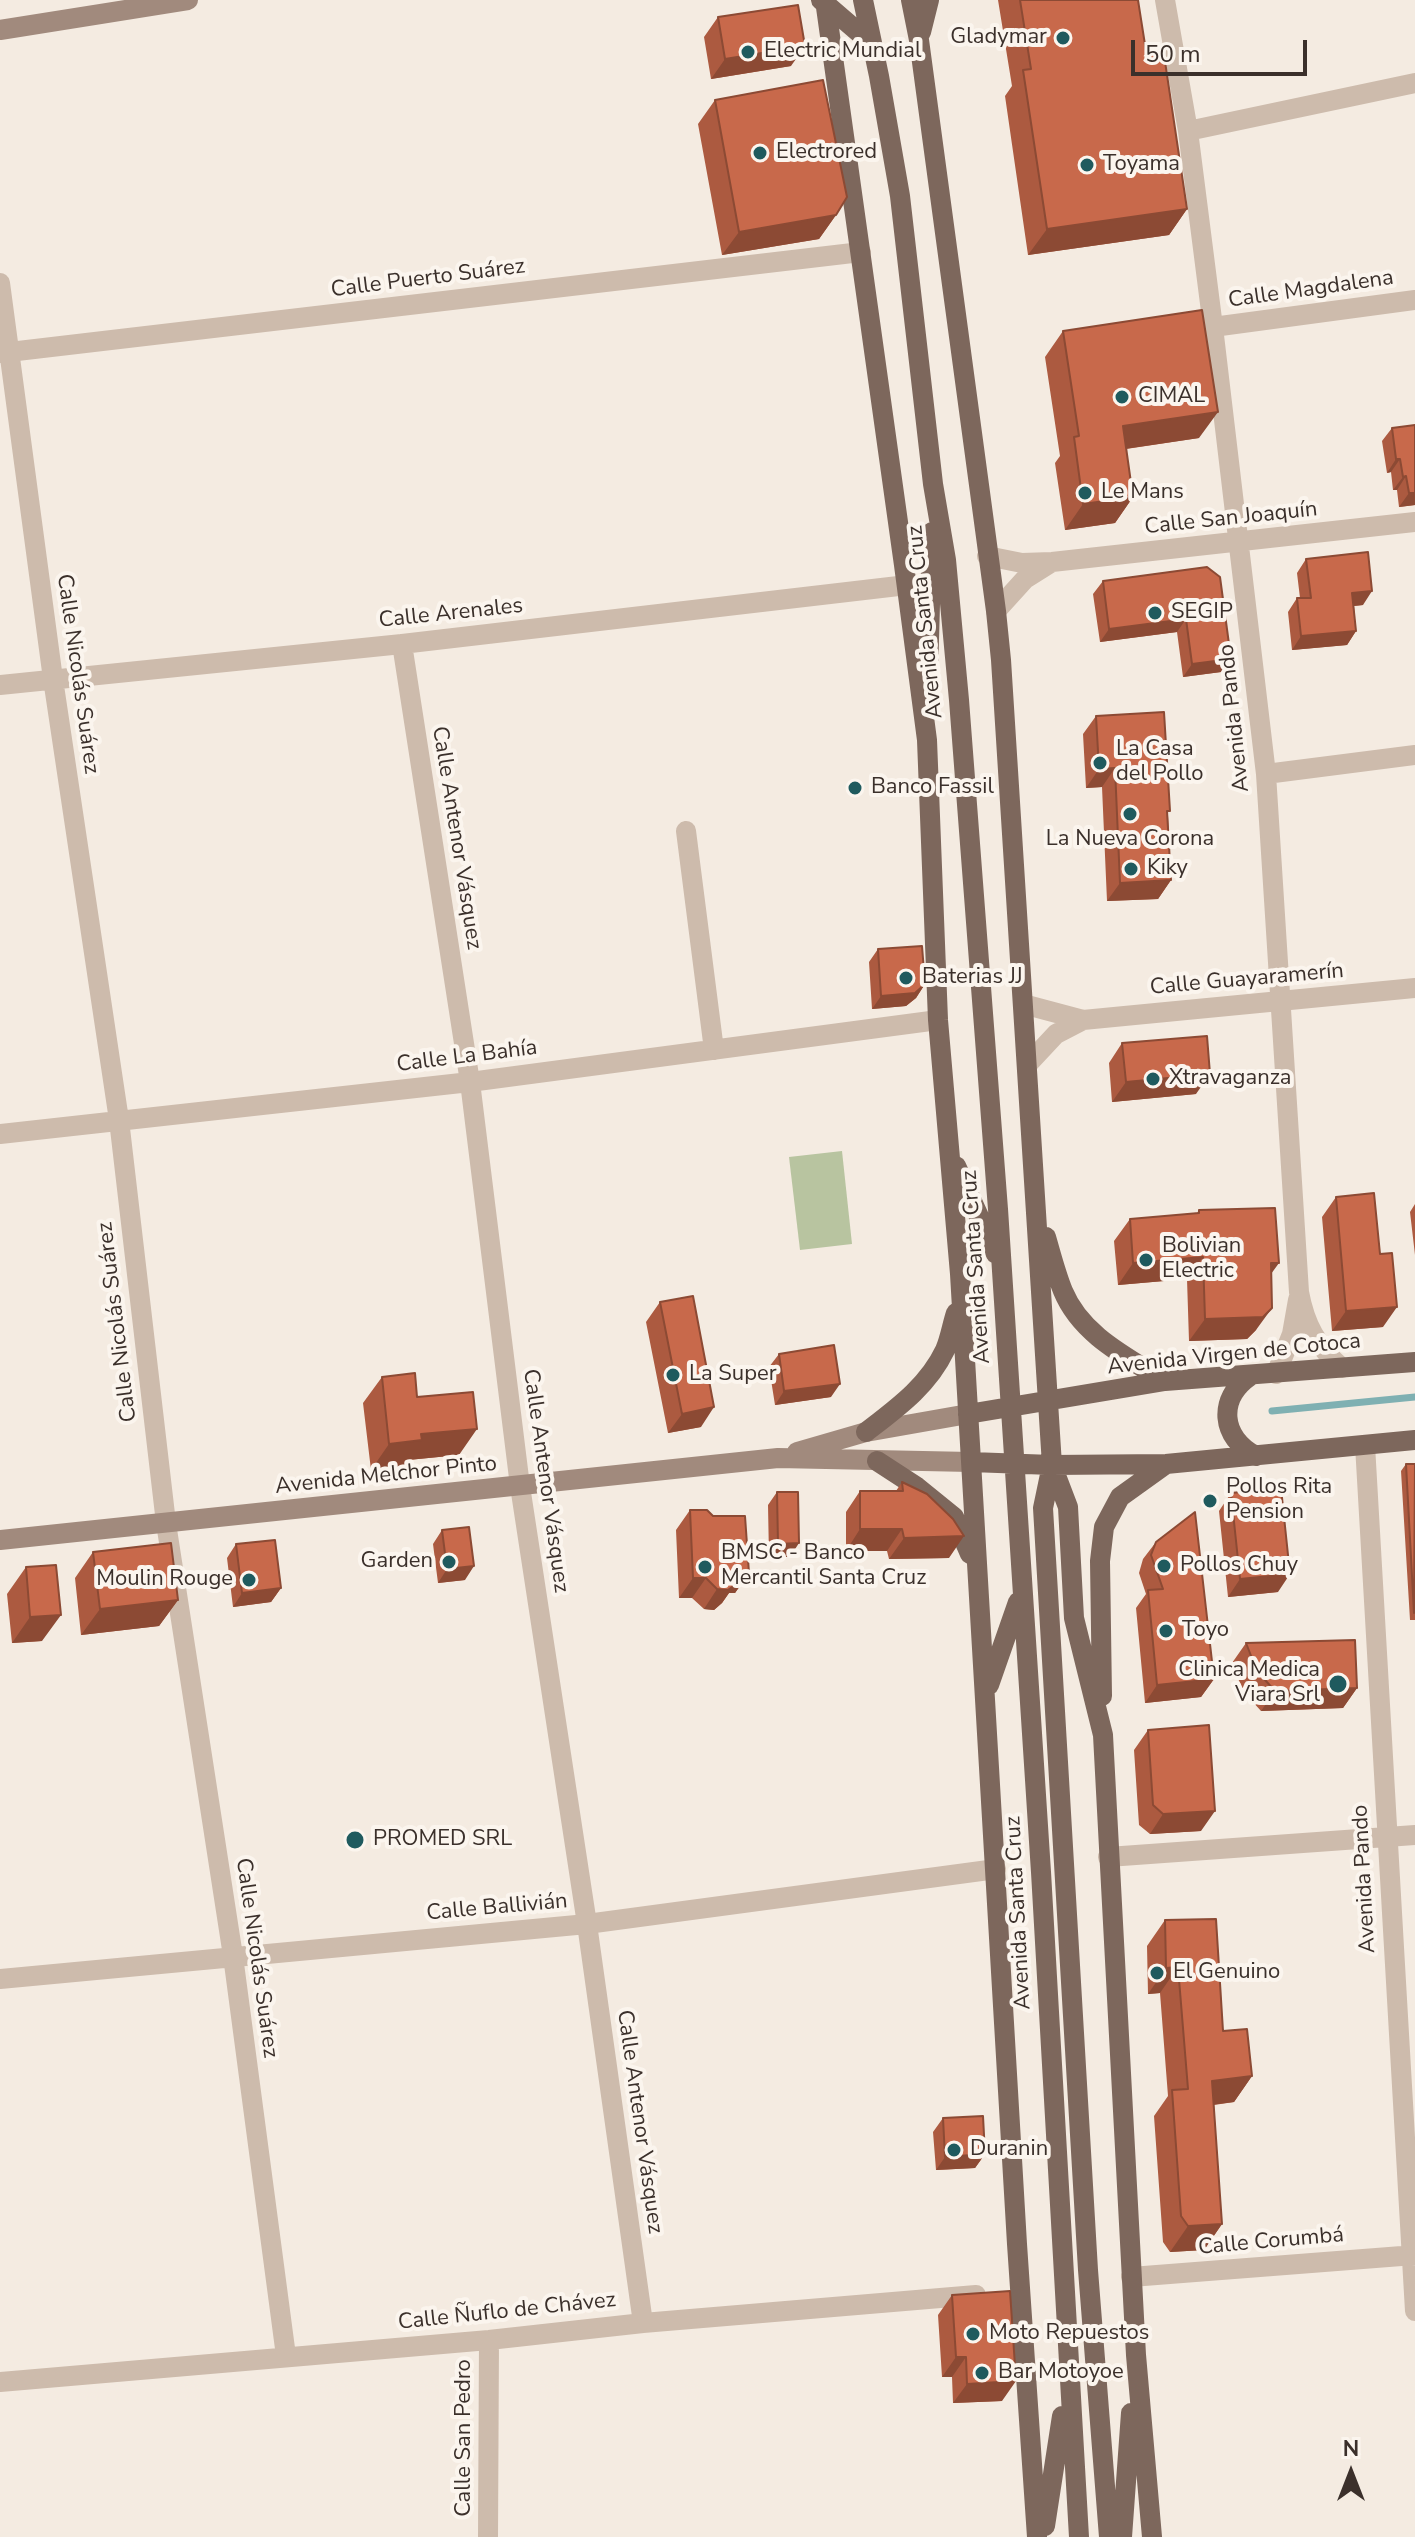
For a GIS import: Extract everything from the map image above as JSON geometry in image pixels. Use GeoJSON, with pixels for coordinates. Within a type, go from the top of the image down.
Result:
{"type":"FeatureCollection","features":[{"type":"Feature","properties":{"kind":"main road"},"geometry":{"type":"LineString","coordinates":[[0,30],[188,0]]}},
{"type":"Feature","properties":{"kind":"main road","name":"Avenida Santa Cruz"},"geometry":{"type":"LineString","coordinates":[[863,0],[900,196],[933,484],[946,560],[959,700],[1011,1408],[1079,2537]]}},
{"type":"Feature","properties":{"kind":"main road"},"geometry":{"type":"LineString","coordinates":[[911,0],[919,40],[996,611],[1052,1465],[1043,1508],[1088,2270],[1109,2537]]}},
{"type":"Feature","properties":{"kind":"main road"},"geometry":{"type":"LineString","coordinates":[[919,40],[929,0]]}},
{"type":"Feature","properties":{"kind":"main road"},"geometry":{"type":"LineString","coordinates":[[824,1],[871,43]]}},
{"type":"Feature","properties":{"kind":"main road","name":"Avenida Santa Cruz"},"geometry":{"type":"LineString","coordinates":[[824,1],[927,740],[938,1020],[960,1274],[996,1869],[1004,2293],[1040,2537]]}},
{"type":"Feature","properties":{"kind":"main road"},"geometry":{"type":"LineString","coordinates":[[927,740],[933,484]]}},
{"type":"Feature","properties":{"kind":"main road"},"geometry":{"type":"LineString","coordinates":[[949,1152],[1001,1265]]}},
{"type":"Feature","properties":{"kind":"main road"},"geometry":{"type":"LineString","coordinates":[[1036,1204],[1063,1293],[1080,1318],[1105,1344],[1165,1381]]}},
{"type":"Feature","properties":{"kind":"main road"},"geometry":{"type":"LineString","coordinates":[[866,1432],[932,1375],[946,1348],[957,1311],[960,1274]]}},
{"type":"Feature","properties":{"kind":"main road","name":"Avenida Virgen de Cotoca"},"geometry":{"type":"LineString","coordinates":[[1011,1408],[1165,1381],[1415,1362]]}},
{"type":"Feature","properties":{"kind":"main road"},"geometry":{"type":"LineString","coordinates":[[1250,1376],[1242,1381],[1230,1398],[1227,1418],[1233,1437],[1256,1456]]}},
{"type":"Feature","properties":{"kind":"main road","name":"Avenida Melchor Pinto"},"geometry":{"type":"LineString","coordinates":[[778,1458],[866,1432],[1011,1408]]}},
{"type":"Feature","properties":{"kind":"main road"},"geometry":{"type":"LineString","coordinates":[[1014,1462],[1052,1465],[1166,1464],[1415,1440]]}},
{"type":"Feature","properties":{"kind":"main road","name":"Avenida Melchor Pinto"},"geometry":{"type":"LineString","coordinates":[[0,1540],[778,1458],[1014,1462]]}},
{"type":"Feature","properties":{"kind":"main road"},"geometry":{"type":"LineString","coordinates":[[877,1461],[917,1487],[954,1517],[968,1546],[979,1589]]}},
{"type":"Feature","properties":{"kind":"main road"},"geometry":{"type":"LineString","coordinates":[[1152,2537],[1136,2355],[1108,1857],[1100,1561],[1104,1527],[1120,1497],[1166,1464]]}},
{"type":"Feature","properties":{"kind":"main road"},"geometry":{"type":"LineString","coordinates":[[1052,1465],[1068,1507],[1074,1618],[1103,1735]]}},
{"type":"Feature","properties":{"kind":"main road"},"geometry":{"type":"LineString","coordinates":[[986,1696],[1022,1590]]}},
{"type":"Feature","properties":{"kind":"main road"},"geometry":{"type":"LineString","coordinates":[[1122,2537],[1136,2355]]}},
{"type":"Feature","properties":{"kind":"main road"},"geometry":{"type":"LineString","coordinates":[[1040,2537],[1069,2376]]}},
{"type":"Feature","properties":{"kind":"street","name":"Avenida Pando"},"geometry":{"type":"LineString","coordinates":[[1165,0],[1188,131],[1266,774],[1299,1292],[1303,1314],[1312,1335],[1325,1353],[1342,1368]]}},
{"type":"Feature","properties":{"kind":"street"},"geometry":{"type":"LineString","coordinates":[[1188,131],[1415,83]]}},
{"type":"Feature","properties":{"kind":"street","name":"Calle Puerto Suárez"},"geometry":{"type":"LineString","coordinates":[[4,353],[861,252]]}},
{"type":"Feature","properties":{"kind":"street","name":"Calle Nicolás Suárez"},"geometry":{"type":"LineString","coordinates":[[0,283],[4,353],[119,1120],[166,1523],[233,1956],[286,2356]]}},
{"type":"Feature","properties":{"kind":"street","name":"Calle Magdalena"},"geometry":{"type":"LineString","coordinates":[[1213,327],[1415,300]]}},
{"type":"Feature","properties":{"kind":"street","name":"Calle San Joaquín"},"geometry":{"type":"LineString","coordinates":[[987,556],[1022,563],[1052,562],[1415,522]]}},
{"type":"Feature","properties":{"kind":"street","name":"Calle San Joaquín"},"geometry":{"type":"LineString","coordinates":[[996,611],[1025,579],[1052,562]]}},
{"type":"Feature","properties":{"kind":"street","name":"Calle Arenales"},"geometry":{"type":"LineString","coordinates":[[0,685],[402,644],[907,585]]}},
{"type":"Feature","properties":{"kind":"street","name":"Calle Antenor Vásquez"},"geometry":{"type":"LineString","coordinates":[[402,644],[470,1082],[520,1486],[587,1924],[643,2323]]}},
{"type":"Feature","properties":{"kind":"street"},"geometry":{"type":"LineString","coordinates":[[1266,774],[1415,755]]}},
{"type":"Feature","properties":{"kind":"street"},"geometry":{"type":"LineString","coordinates":[[686,831],[714,1050]]}},
{"type":"Feature","properties":{"kind":"street","name":"Calle Guayaramerín"},"geometry":{"type":"LineString","coordinates":[[1023,1004],[1083,1020],[1415,988]]}},
{"type":"Feature","properties":{"kind":"street","name":"Calle La Bahía"},"geometry":{"type":"LineString","coordinates":[[0,1134],[470,1082],[938,1020]]}},
{"type":"Feature","properties":{"kind":"street","name":"Calle Guayaramerín"},"geometry":{"type":"LineString","coordinates":[[1028,1064],[1056,1034],[1083,1020]]}},
{"type":"Feature","properties":{"kind":"street","name":"Avenida Pando"},"geometry":{"type":"LineString","coordinates":[[1276,1374],[1292,1334],[1299,1292]]}},
{"type":"Feature","properties":{"kind":"street","name":"Avenida Pando"},"geometry":{"type":"LineString","coordinates":[[1365,1445],[1415,2311]]}},
{"type":"Feature","properties":{"kind":"street"},"geometry":{"type":"LineString","coordinates":[[1108,1857],[1415,1835]]}},
{"type":"Feature","properties":{"kind":"street","name":"Calle Ballivián"},"geometry":{"type":"LineString","coordinates":[[0,1979],[587,1924],[996,1869]]}},
{"type":"Feature","properties":{"kind":"street","name":"Calle Corumbá"},"geometry":{"type":"LineString","coordinates":[[1131,2277],[1413,2255]]}},
{"type":"Feature","properties":{"kind":"street","name":"Calle Ñuflo de Chávez"},"geometry":{"type":"LineString","coordinates":[[0,2382],[1004,2293]]}},
{"type":"Feature","properties":{"kind":"street","name":"Calle San Pedro"},"geometry":{"type":"LineString","coordinates":[[488,2537],[489,2340]]}},
{"type":"Feature","properties":{"kind":"green space"},"geometry":{"type":"Polygon","coordinates":[[[842,1151],[852,1244],[800,1250],[789,1157],[842,1151]]]}},
{"type":"Feature","properties":{"kind":"building"},"geometry":{"type":"Polygon","coordinates":[[[1020,0],[1138,0],[1146,51],[1163,48],[1187,209],[1047,229],[1023,70],[1031,69],[1020,0]]]}},
{"type":"Feature","properties":{"kind":"building"},"geometry":{"type":"Polygon","coordinates":[[[798,5],[805,46],[725,59],[718,17],[798,5]]]}},
{"type":"Feature","properties":{"kind":"building"},"geometry":{"type":"Polygon","coordinates":[[[823,80],[847,197],[836,215],[739,232],[715,100],[823,80]]]}},
{"type":"Feature","properties":{"kind":"building"},"geometry":{"type":"Polygon","coordinates":[[[1202,310],[1218,412],[1123,426],[1133,497],[1083,504],[1074,437],[1079,436],[1063,331],[1202,310]]]}},
{"type":"Feature","properties":{"kind":"building"},"geometry":{"type":"Polygon","coordinates":[[[1415,425],[1415,493],[1409,493],[1400,459],[1396,459],[1392,428],[1415,425]]]}},
{"type":"Feature","properties":{"kind":"building"},"geometry":{"type":"Polygon","coordinates":[[[1368,552],[1372,591],[1352,593],[1356,631],[1301,636],[1297,598],[1311,598],[1306,559],[1368,552]]]}},
{"type":"Feature","properties":{"kind":"building","name":"SEGIP"},"geometry":{"type":"Polygon","coordinates":[[[1207,567],[1220,577],[1231,659],[1192,664],[1186,619],[1109,629],[1103,581],[1207,567]]]}},
{"type":"Feature","properties":{"kind":"building"},"geometry":{"type":"Polygon","coordinates":[[[1164,712],[1171,880],[1120,883],[1115,768],[1099,769],[1096,716],[1164,712]]]}},
{"type":"Feature","properties":{"kind":"building"},"geometry":{"type":"Polygon","coordinates":[[[922,946],[925,984],[915,993],[881,996],[878,949],[922,946]]]}},
{"type":"Feature","properties":{"kind":"building"},"geometry":{"type":"Polygon","coordinates":[[[1207,1036],[1210,1074],[1126,1082],[1122,1043],[1207,1036]]]}},
{"type":"Feature","properties":{"kind":"building"},"geometry":{"type":"Polygon","coordinates":[[[1374,1193],[1380,1254],[1392,1253],[1397,1307],[1346,1311],[1336,1197],[1374,1193]]]}},
{"type":"Feature","properties":{"kind":"building"},"geometry":{"type":"Polygon","coordinates":[[[1275,1208],[1279,1263],[1271,1263],[1272,1308],[1263,1317],[1205,1319],[1203,1257],[1133,1263],[1130,1219],[1199,1213],[1199,1210],[1275,1208]]]}},
{"type":"Feature","properties":{"kind":"building"},"geometry":{"type":"Polygon","coordinates":[[[693,1296],[714,1407],[682,1414],[660,1302],[693,1296]]]}},
{"type":"Feature","properties":{"kind":"building"},"geometry":{"type":"Polygon","coordinates":[[[834,1345],[840,1384],[784,1391],[779,1354],[834,1345]]]}},
{"type":"Feature","properties":{"kind":"building"},"geometry":{"type":"Polygon","coordinates":[[[415,1373],[417,1397],[473,1392],[477,1429],[421,1434],[422,1440],[389,1444],[382,1377],[415,1373]]]}},
{"type":"Feature","properties":{"kind":"building"},"geometry":{"type":"Polygon","coordinates":[[[1406,1464],[1415,1464],[1414,1613],[1406,1464]]]}},
{"type":"Feature","properties":{"kind":"building"},"geometry":{"type":"Polygon","coordinates":[[[902,1482],[927,1494],[953,1519],[964,1536],[904,1538],[902,1529],[860,1529],[860,1491],[903,1491],[902,1482]]]}},
{"type":"Feature","properties":{"kind":"building"},"geometry":{"type":"Polygon","coordinates":[[[1281,1488],[1290,1574],[1240,1579],[1231,1493],[1281,1488]]]}},
{"type":"Feature","properties":{"kind":"building"},"geometry":{"type":"Polygon","coordinates":[[[777,1492],[798,1492],[799,1543],[778,1544],[777,1492]]]}},
{"type":"Feature","properties":{"kind":"building"},"geometry":{"type":"Polygon","coordinates":[[[690,1510],[707,1510],[713,1516],[745,1516],[749,1573],[738,1574],[736,1584],[728,1590],[717,1589],[706,1578],[693,1578],[690,1510]]]}},
{"type":"Feature","properties":{"kind":"building"},"geometry":{"type":"Polygon","coordinates":[[[1195,1512],[1214,1679],[1157,1685],[1148,1590],[1163,1589],[1151,1555],[1156,1542],[1195,1512]]]}},
{"type":"Feature","properties":{"kind":"building"},"geometry":{"type":"Polygon","coordinates":[[[469,1527],[474,1566],[447,1569],[442,1530],[469,1527]]]}},
{"type":"Feature","properties":{"kind":"building"},"geometry":{"type":"Polygon","coordinates":[[[275,1540],[281,1588],[242,1593],[236,1544],[275,1540]]]}},
{"type":"Feature","properties":{"kind":"building"},"geometry":{"type":"Polygon","coordinates":[[[171,1543],[178,1600],[100,1609],[93,1552],[171,1543]]]}},
{"type":"Feature","properties":{"kind":"building"},"geometry":{"type":"Polygon","coordinates":[[[56,1565],[61,1615],[30,1617],[26,1567],[56,1565]]]}},
{"type":"Feature","properties":{"kind":"building"},"geometry":{"type":"Polygon","coordinates":[[[1355,1640],[1357,1688],[1275,1691],[1257,1671],[1246,1643],[1355,1640]]]}},
{"type":"Feature","properties":{"kind":"building"},"geometry":{"type":"Polygon","coordinates":[[[1209,1725],[1215,1811],[1163,1814],[1153,1805],[1148,1730],[1209,1725]]]}},
{"type":"Feature","properties":{"kind":"building"},"geometry":{"type":"Polygon","coordinates":[[[1216,1919],[1223,2031],[1247,2029],[1252,2076],[1212,2081],[1222,2224],[1188,2226],[1181,2216],[1172,2090],[1188,2089],[1178,1967],[1166,1968],[1165,1920],[1216,1919]]]}},
{"type":"Feature","properties":{"kind":"building"},"geometry":{"type":"Polygon","coordinates":[[[983,2116],[985,2154],[945,2157],[943,2118],[983,2116]]]}},
{"type":"Feature","properties":{"kind":"building"},"geometry":{"type":"Polygon","coordinates":[[[1010,2291],[1016,2381],[967,2384],[966,2357],[956,2357],[952,2295],[1010,2291]]]}},
{"type":"Feature","properties":{"kind":"waterway"},"geometry":{"type":"LineString","coordinates":[[1272,1411],[1415,1397]]}},
{"type":"Feature","properties":{"kind":"place","name":"Gladymar"},"geometry":{"type":"Point","coordinates":[1063,38]}},
{"type":"Feature","properties":{"kind":"place","name":"Electric Mundial"},"geometry":{"type":"Point","coordinates":[748,52]}},
{"type":"Feature","properties":{"kind":"place","name":"Electrored"},"geometry":{"type":"Point","coordinates":[760,153]}},
{"type":"Feature","properties":{"kind":"place","name":"Toyama"},"geometry":{"type":"Point","coordinates":[1087,165]}},
{"type":"Feature","properties":{"kind":"place","name":"CIMAL"},"geometry":{"type":"Point","coordinates":[1122,397]}},
{"type":"Feature","properties":{"kind":"place","name":"Le Mans"},"geometry":{"type":"Point","coordinates":[1085,493]}},
{"type":"Feature","properties":{"kind":"place","name":"SEGIP"},"geometry":{"type":"Point","coordinates":[1155,613]}},
{"type":"Feature","properties":{"kind":"place","name":"La Casa del Pollo"},"geometry":{"type":"Point","coordinates":[1100,763]}},
{"type":"Feature","properties":{"kind":"place","name":"Banco Fassil"},"geometry":{"type":"Point","coordinates":[855,788]}},
{"type":"Feature","properties":{"kind":"place","name":"La Nueva Corona"},"geometry":{"type":"Point","coordinates":[1130,814]}},
{"type":"Feature","properties":{"kind":"place","name":"Kiky"},"geometry":{"type":"Point","coordinates":[1131,869]}},
{"type":"Feature","properties":{"kind":"place","name":"Baterias JJ"},"geometry":{"type":"Point","coordinates":[906,978]}},
{"type":"Feature","properties":{"kind":"place","name":"Xtravaganza"},"geometry":{"type":"Point","coordinates":[1153,1079]}},
{"type":"Feature","properties":{"kind":"place","name":"Bolivian Electric"},"geometry":{"type":"Point","coordinates":[1146,1260]}},
{"type":"Feature","properties":{"kind":"place","name":"La Super"},"geometry":{"type":"Point","coordinates":[673,1375]}},
{"type":"Feature","properties":{"kind":"place","name":"Pollos Rita Pension"},"geometry":{"type":"Point","coordinates":[1210,1501]}},
{"type":"Feature","properties":{"kind":"place","name":"Garden"},"geometry":{"type":"Point","coordinates":[449,1562]}},
{"type":"Feature","properties":{"kind":"place","name":"Pollos Chuy"},"geometry":{"type":"Point","coordinates":[1164,1566]}},
{"type":"Feature","properties":{"kind":"place","name":"BMSC - Banco Mercantil Santa Cruz"},"geometry":{"type":"Point","coordinates":[705,1567]}},
{"type":"Feature","properties":{"kind":"place","name":"Moulin Rouge"},"geometry":{"type":"Point","coordinates":[249,1580]}},
{"type":"Feature","properties":{"kind":"place","name":"Toyo"},"geometry":{"type":"Point","coordinates":[1166,1631]}},
{"type":"Feature","properties":{"kind":"place","name":"Clinica Medica Viara Srl"},"geometry":{"type":"Point","coordinates":[1338,1684]}},
{"type":"Feature","properties":{"kind":"place","name":"PROMED SRL"},"geometry":{"type":"Point","coordinates":[355,1840]}},
{"type":"Feature","properties":{"kind":"place","name":"El Genuino"},"geometry":{"type":"Point","coordinates":[1157,1973]}},
{"type":"Feature","properties":{"kind":"place","name":"Duranin"},"geometry":{"type":"Point","coordinates":[954,2150]}},
{"type":"Feature","properties":{"kind":"place","name":"Moto Repuestos"},"geometry":{"type":"Point","coordinates":[973,2334]}},
{"type":"Feature","properties":{"kind":"place","name":"Bar Motoyoe"},"geometry":{"type":"Point","coordinates":[982,2373]}}]}
